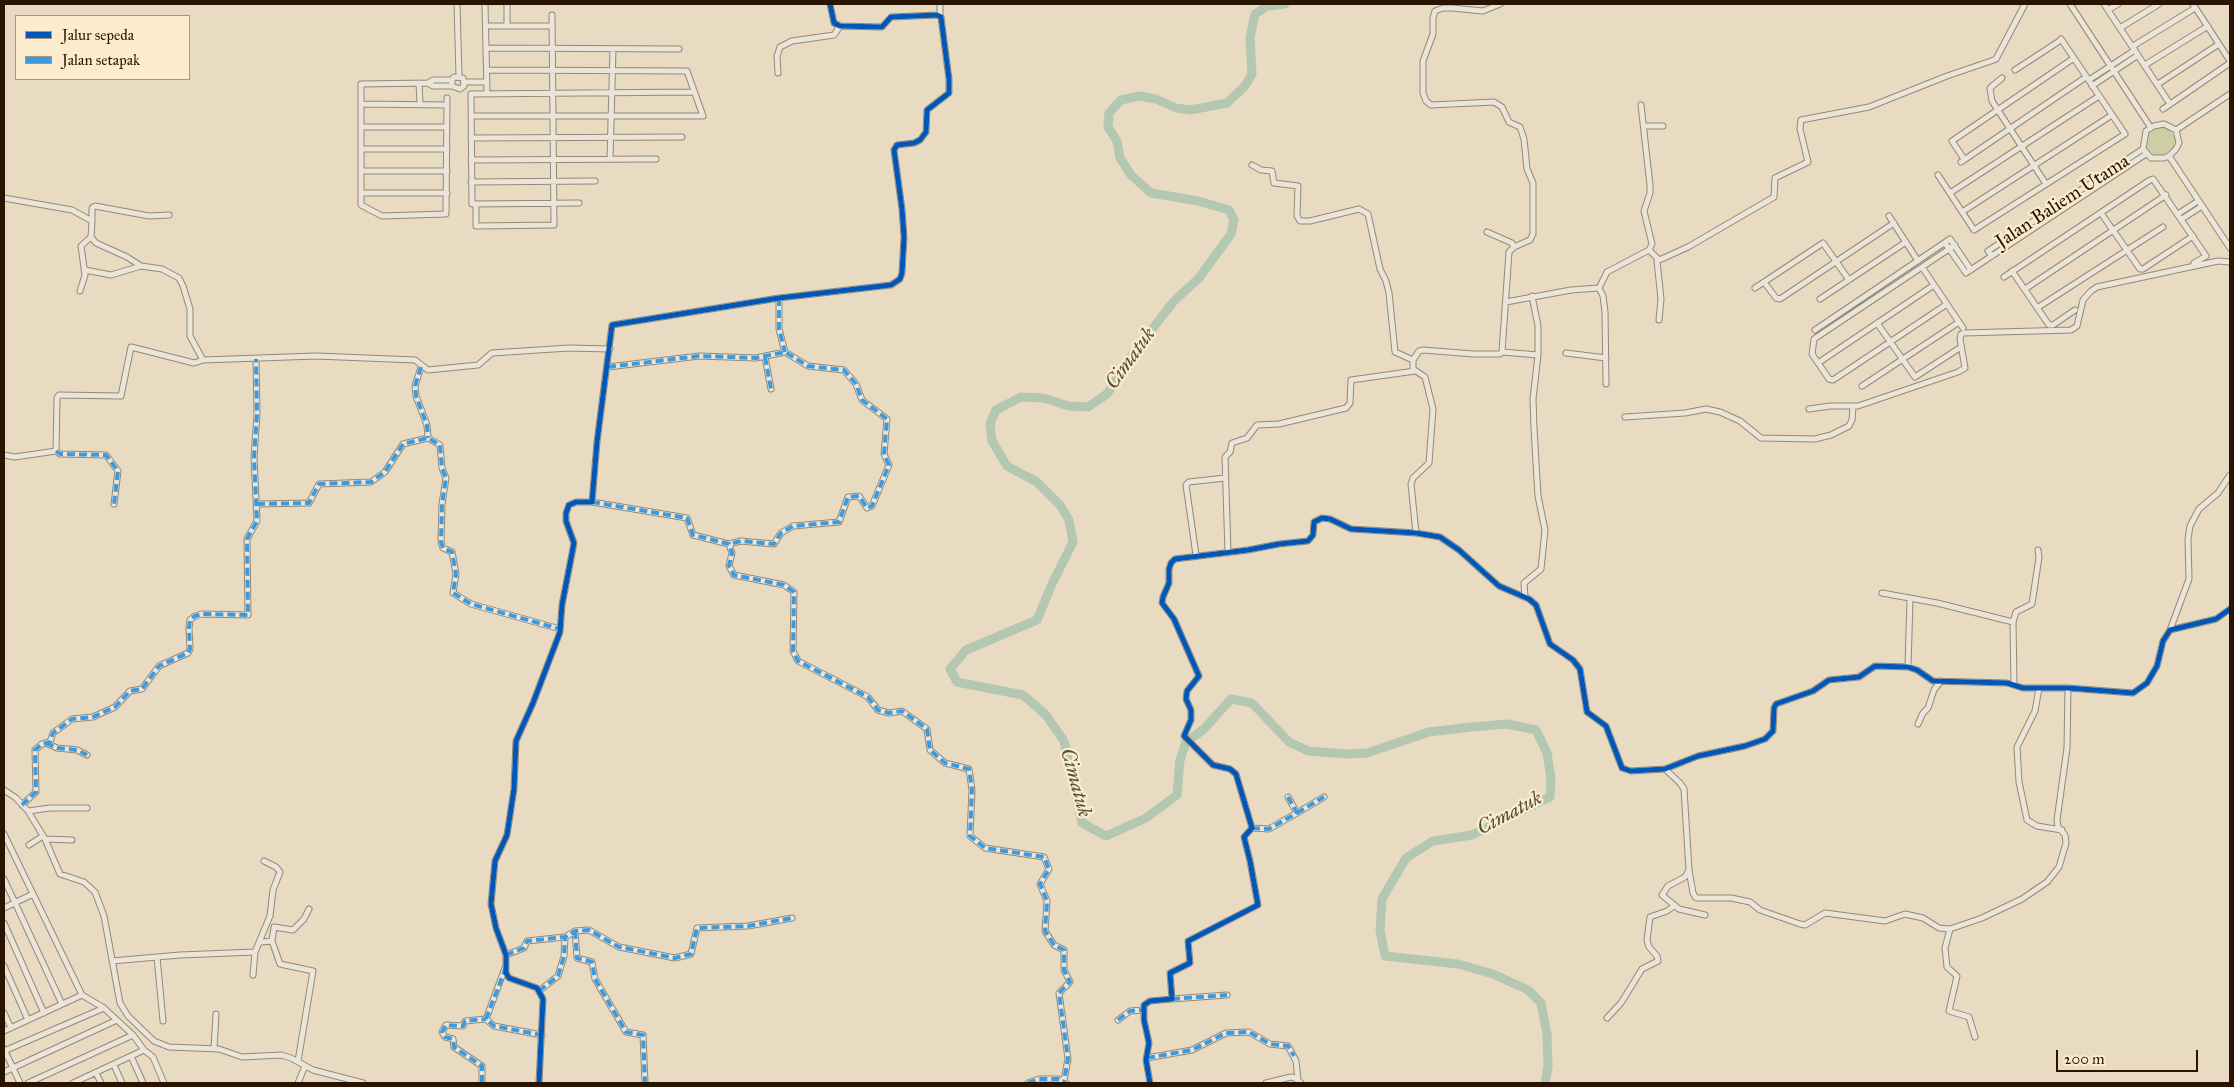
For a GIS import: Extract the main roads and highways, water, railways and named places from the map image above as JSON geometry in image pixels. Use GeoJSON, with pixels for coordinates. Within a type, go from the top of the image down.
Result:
{"type":"FeatureCollection","features":[{"type":"Feature","properties":{"kind":"waterway","name":"Cimatuk"},"geometry":{"type":"LineString","coordinates":[[1285,4],[1268,6],[1255,14],[1250,38],[1252,74],[1245,86],[1227,103],[1190,110],[1176,108],[1156,99],[1139,96],[1121,100],[1109,113],[1108,127],[1117,141],[1120,158],[1131,175],[1151,193],[1198,201],[1229,210],[1234,220],[1231,234],[1199,278],[1174,301],[1129,359],[1107,394],[1088,407],[1069,406],[1043,398],[1021,397],[996,410],[990,424],[992,441],[1007,466],[1037,482],[1060,505],[1069,520],[1073,542],[1037,620],[966,650],[950,669],[957,682],[1023,695],[1046,715],[1064,741],[1082,823],[1106,836],[1146,818],[1177,795],[1180,760],[1186,742],[1204,729],[1231,699],[1252,703],[1289,742],[1308,751],[1346,754],[1367,753],[1429,732],[1471,727],[1507,724],[1536,730],[1547,753],[1551,779],[1550,797],[1472,835],[1433,841],[1406,858],[1382,899],[1380,930],[1385,956],[1458,964],[1493,974],[1528,990],[1541,1003],[1547,1034],[1548,1067],[1545,1083]]}}]}
